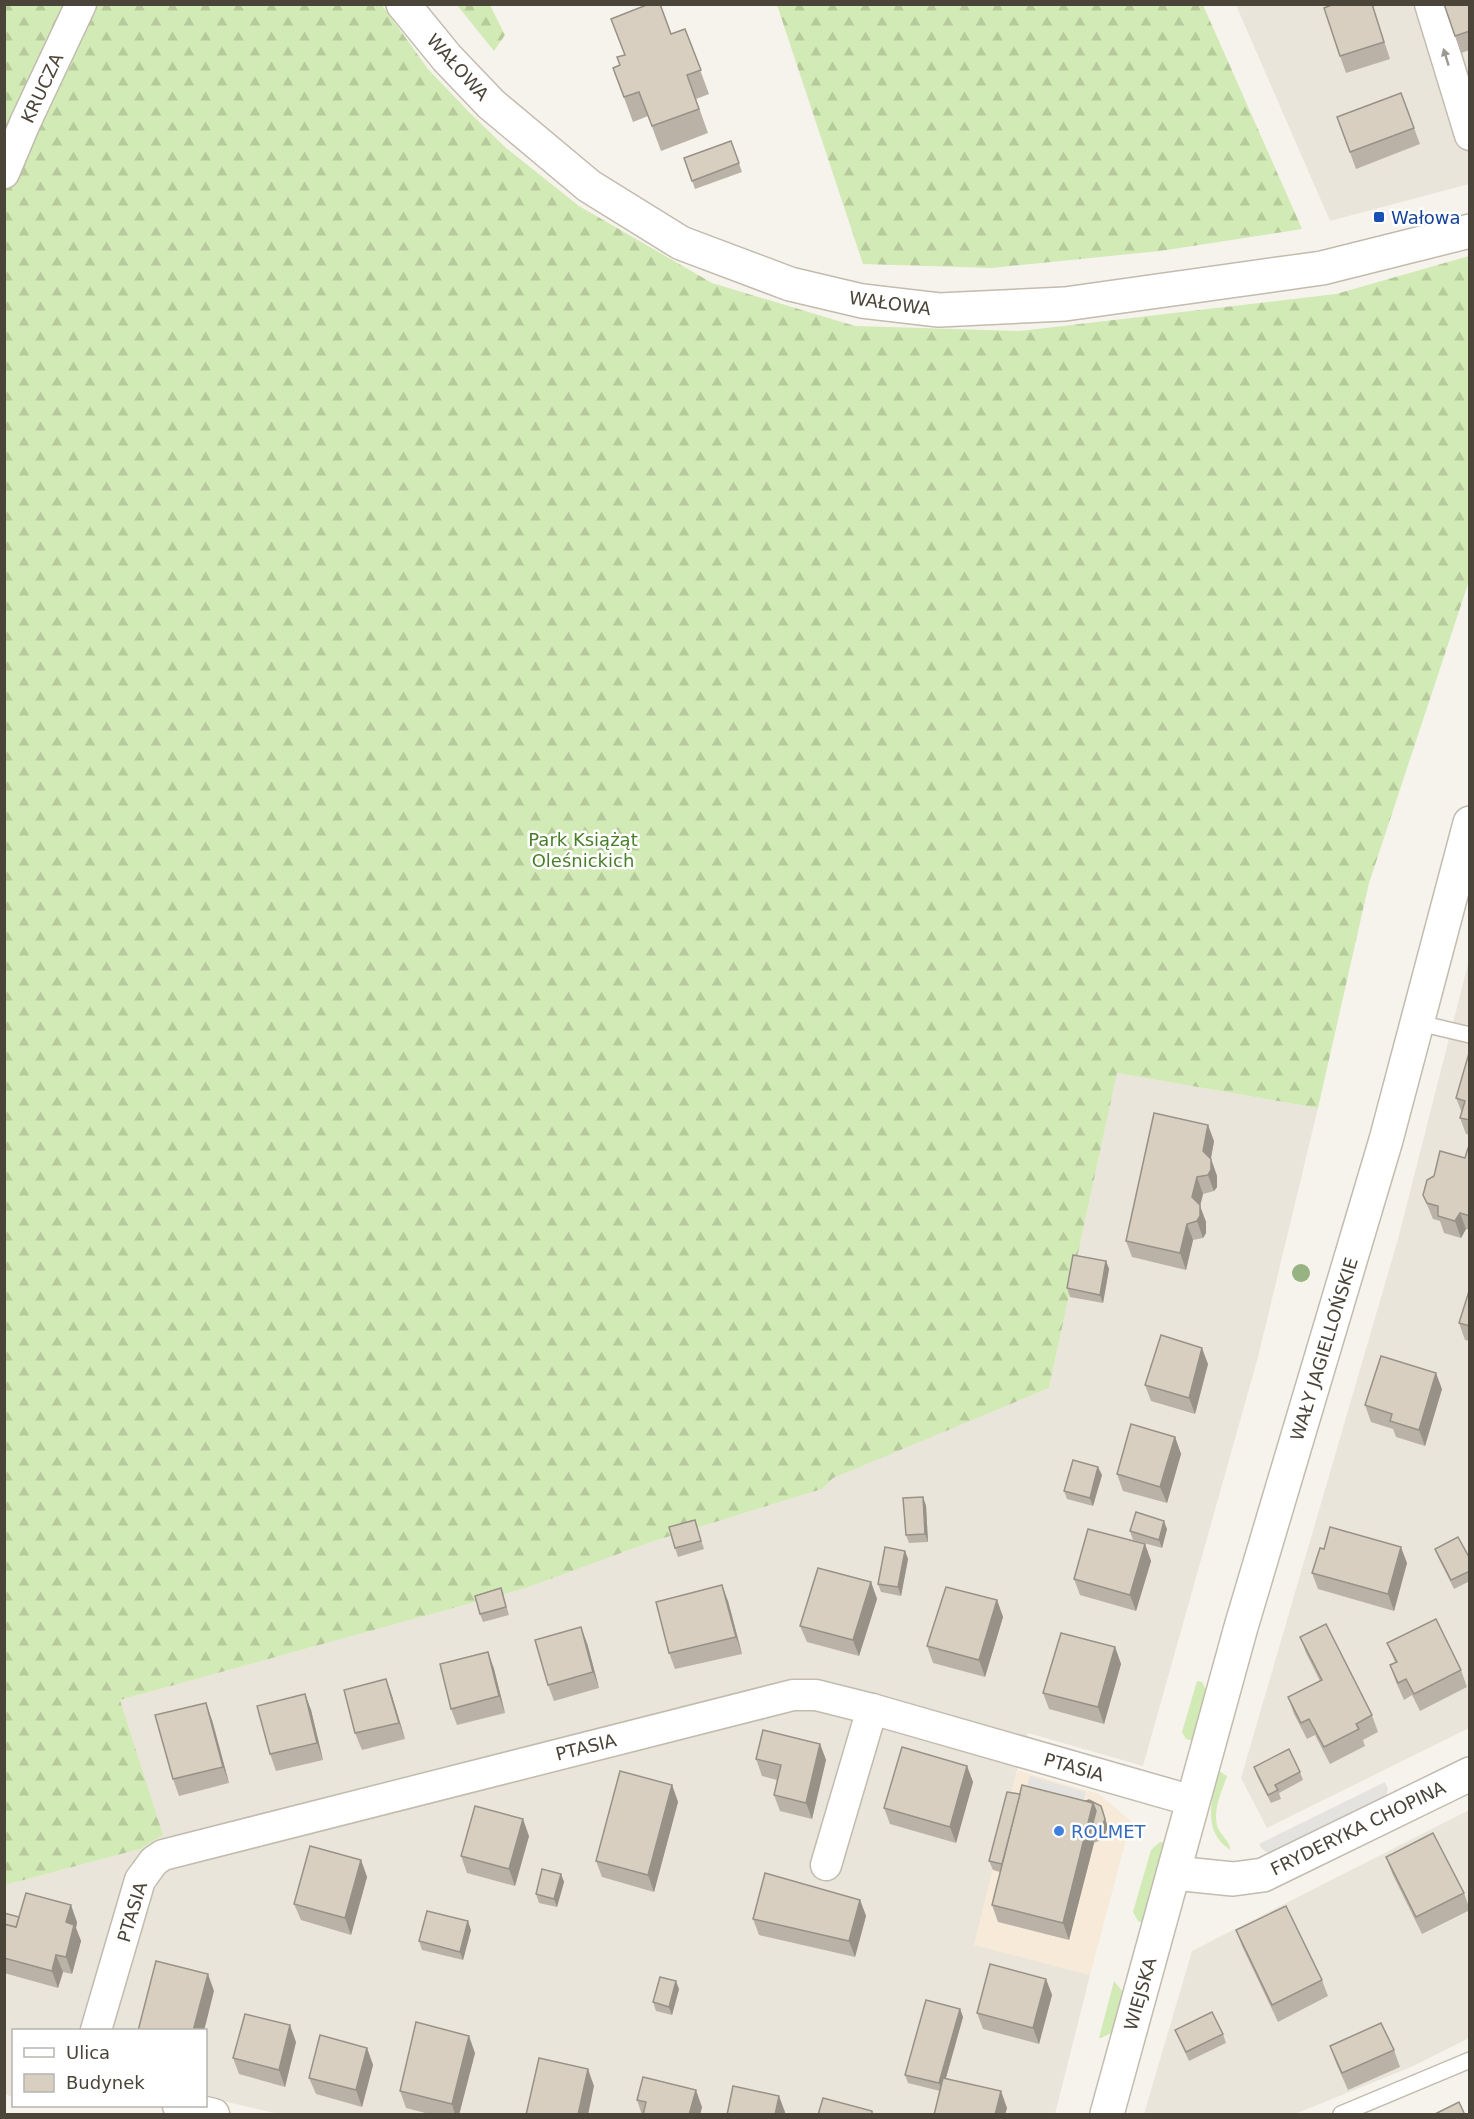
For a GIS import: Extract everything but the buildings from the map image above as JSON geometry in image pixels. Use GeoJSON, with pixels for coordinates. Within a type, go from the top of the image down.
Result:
{"type":"FeatureCollection","features":[{"type":"Feature","properties":{"kind":"street","name":"KRUCZA"},"geometry":{"type":"LineString","coordinates":[[4,173],[81,4]]}},
{"type":"Feature","properties":{"kind":"street","name":"WAŁOWA"},"geometry":{"type":"LineString","coordinates":[[403,4],[447,58],[490,104],[589,186],[681,243],[790,284],[862,302],[939,310],[1065,304],[1322,268],[1470,231]]}},
{"type":"Feature","properties":{"kind":"street"},"geometry":{"type":"LineString","coordinates":[[1430,4],[1470,135]]}},
{"type":"Feature","properties":{"kind":"street","name":"WAŁY JAGIELLOŃSKIE"},"geometry":{"type":"LineString","coordinates":[[1174,1873],[1419,1023],[1469,826]]}},
{"type":"Feature","properties":{"kind":"street","name":"PTASIA"},"geometry":{"type":"LineString","coordinates":[[97,2029],[140,1880],[154,1861],[164,1856],[793,1695],[816,1695],[872,1709],[1193,1801]]}},
{"type":"Feature","properties":{"kind":"street"},"geometry":{"type":"LineString","coordinates":[[826,1865],[872,1709]]}},
{"type":"Feature","properties":{"kind":"street","name":"FRYDERYKA CHOPINA"},"geometry":{"type":"LineString","coordinates":[[1174,1873],[1233,1879],[1263,1875],[1470,1774]]}},
{"type":"Feature","properties":{"kind":"street","name":"WIEJSKA"},"geometry":{"type":"LineString","coordinates":[[1107,2115],[1174,1873]]}},
{"type":"Feature","properties":{"kind":"street"},"geometry":{"type":"LineString","coordinates":[[182,2107],[214,2115]]}},
{"type":"Feature","properties":{"kind":"lane"},"geometry":{"type":"LineString","coordinates":[[1419,1023],[1470,1035]]}},
{"type":"Feature","properties":{"kind":"lane"},"geometry":{"type":"LineString","coordinates":[[1341,2115],[1470,2060]]}},
{"type":"Feature","properties":{"kind":"shaded area"},"geometry":{"type":"Polygon","coordinates":[[[1236,5],[1469,5],[1469,184],[1330,221],[1236,5]]]}},
{"type":"Feature","properties":{"kind":"shaded area"},"geometry":{"type":"Polygon","coordinates":[[[1469,960],[1469,1728],[1267,1828],[1241,1778],[1398,1239],[1469,960]]]}},
{"type":"Feature","properties":{"kind":"shaded area"},"geometry":{"type":"Polygon","coordinates":[[[1117,1073],[1318,1108],[1258,1357],[1143,1766],[1028,1733],[1017,1770],[975,1944],[1090,1975],[1055,2114],[279,2114],[207,2097],[207,2029],[12,2029],[12,2097],[5,2094],[5,1885],[140,1849],[162,1835],[120,1700],[526,1588],[651,1542],[822,1489],[832,1478],[1049,1388],[1117,1073]]]}},
{"type":"Feature","properties":{"kind":"shaded area"},"geometry":{"type":"Polygon","coordinates":[[[1017,1770],[1099,1794],[1131,1821],[1090,1975],[974,1945],[1017,1770]]]}},
{"type":"Feature","properties":{"kind":"shaded area"},"geometry":{"type":"Polygon","coordinates":[[[1030,1776],[1086,1792],[1080,1814],[1023,1800],[1030,1776]]]}},
{"type":"Feature","properties":{"kind":"shaded area"},"geometry":{"type":"Polygon","coordinates":[[[1385,1782],[1388,1789],[1386,1797],[1270,1854],[1259,1844],[1385,1782]]]}},
{"type":"Feature","properties":{"kind":"shaded area"},"geometry":{"type":"Polygon","coordinates":[[[1469,1810],[1469,2038],[1411,2067],[1295,2114],[1144,2114],[1192,1951],[1469,1810]]]}},
{"type":"Feature","properties":{"kind":"green space","name":"Park Książąt Oleśnickich"},"geometry":{"type":"Polygon","coordinates":[[[5,5],[382,5],[428,69],[469,112],[505,147],[579,206],[712,283],[855,326],[1020,331],[1336,294],[1469,256],[1469,581],[1369,883],[1318,1108],[1117,1073],[1049,1388],[833,1478],[822,1489],[651,1542],[526,1588],[120,1700],[163,1835],[140,1849],[5,1885],[5,5]]]}},
{"type":"Feature","properties":{"kind":"green space"},"geometry":{"type":"Polygon","coordinates":[[[457,5],[490,5],[505,35],[494,51],[457,5]]]}},
{"type":"Feature","properties":{"kind":"green space"},"geometry":{"type":"Polygon","coordinates":[[[777,5],[1203,5],[1302,229],[1160,251],[991,268],[863,264],[777,5]]]}},
{"type":"Feature","properties":{"kind":"green space"},"geometry":{"type":"Polygon","coordinates":[[[1197,1681],[1202,1682],[1207,1692],[1193,1741],[1186,1739],[1182,1732],[1197,1681]]]}},
{"type":"Feature","properties":{"kind":"green space"},"geometry":{"type":"Polygon","coordinates":[[[1219,1771],[1227,1776],[1219,1800],[1216,1819],[1218,1829],[1229,1844],[1230,1850],[1221,1842],[1212,1824],[1212,1803],[1219,1771]]]}},
{"type":"Feature","properties":{"kind":"green space"},"geometry":{"type":"Polygon","coordinates":[[[1160,1842],[1164,1842],[1142,1923],[1138,1921],[1133,1912],[1151,1850],[1160,1842]]]}},
{"type":"Feature","properties":{"kind":"green space"},"geometry":{"type":"Polygon","coordinates":[[[1114,1981],[1123,1992],[1111,2033],[1099,2038],[1114,1981]]]}},
{"type":"Feature","properties":{"kind":"place","name":"Wałowa"},"geometry":{"type":"Point","coordinates":[1379,217]}},
{"type":"Feature","properties":{"kind":"place","name":"ROLMET"},"geometry":{"type":"Point","coordinates":[1059,1831]}}]}
